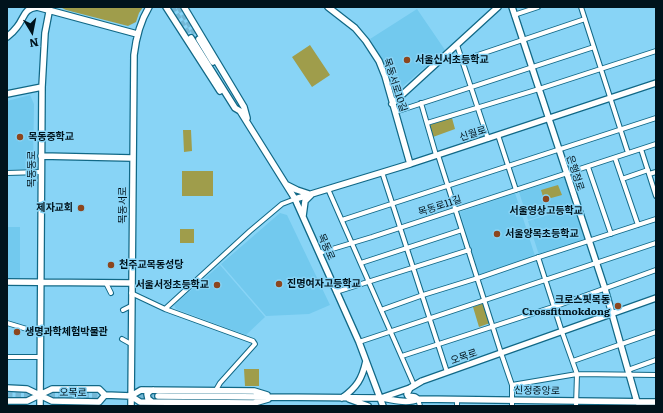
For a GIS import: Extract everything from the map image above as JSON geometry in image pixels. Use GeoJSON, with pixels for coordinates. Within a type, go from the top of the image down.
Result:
{"type":"FeatureCollection","features":[{"type":"Feature","properties":{"kind":"main road"},"geometry":{"type":"LineString","coordinates":[[7,37],[18,27],[26,9],[37,7],[50,8],[137,34]]}},
{"type":"Feature","properties":{"kind":"main road","name":"목동서로"},"geometry":{"type":"LineString","coordinates":[[131,406],[134,55],[137,34],[150,7]]}},
{"type":"Feature","properties":{"kind":"main road"},"geometry":{"type":"LineString","coordinates":[[166,7],[204,68],[234,112],[248,124]]}},
{"type":"Feature","properties":{"kind":"main road"},"geometry":{"type":"LineString","coordinates":[[184,7],[244,107],[248,124]]}},
{"type":"Feature","properties":{"kind":"main road","name":"목동서로10길"},"geometry":{"type":"LineString","coordinates":[[328,7],[355,28],[374,52],[385,76],[410,164]]}},
{"type":"Feature","properties":{"kind":"main road"},"geometry":{"type":"LineString","coordinates":[[392,104],[498,7]]}},
{"type":"Feature","properties":{"kind":"main road","name":"은행정로"},"geometry":{"type":"LineString","coordinates":[[512,7],[604,289],[638,404]]}},
{"type":"Feature","properties":{"kind":"main road","name":"목동동로"},"geometry":{"type":"LineString","coordinates":[[40,406],[42,88],[45,33],[50,8]]}},
{"type":"Feature","properties":{"kind":"main road","name":"목동로"},"geometry":{"type":"LineString","coordinates":[[194,36],[240,106],[240,111],[295,199],[359,342],[384,406]]}},
{"type":"Feature","properties":{"kind":"main road","name":"신월로"},"geometry":{"type":"LineString","coordinates":[[295,199],[488,139],[656,83]]}},
{"type":"Feature","properties":{"kind":"main road"},"geometry":{"type":"LineString","coordinates":[[7,94],[42,88]]}},
{"type":"Feature","properties":{"kind":"main road"},"geometry":{"type":"LineString","coordinates":[[41,156],[132,158]]}},
{"type":"Feature","properties":{"kind":"main road"},"geometry":{"type":"LineString","coordinates":[[285,184],[297,191],[311,194],[305,201],[303,218]]}},
{"type":"Feature","properties":{"kind":"main road"},"geometry":{"type":"LineString","coordinates":[[7,282],[132,283]]}},
{"type":"Feature","properties":{"kind":"main road","name":"오목로"},"geometry":{"type":"LineString","coordinates":[[158,396],[381,398],[412,387],[422,381],[656,298]]}},
{"type":"Feature","properties":{"kind":"main road"},"geometry":{"type":"LineString","coordinates":[[366,360],[357,384],[345,398],[368,406]]}},
{"type":"Feature","properties":{"kind":"main road"},"geometry":{"type":"LineString","coordinates":[[412,387],[407,394],[408,396],[418,399]]}},
{"type":"Feature","properties":{"kind":"main road"},"geometry":{"type":"LineString","coordinates":[[7,389],[9,396],[7,400]]}},
{"type":"Feature","properties":{"kind":"main road","name":"오목로"},"geometry":{"type":"LineString","coordinates":[[7,389],[27,389],[52,401],[99,402],[105,396],[131,396],[141,390],[254,391],[273,397]]}},
{"type":"Feature","properties":{"kind":"main road","name":"오목로"},"geometry":{"type":"LineString","coordinates":[[7,400],[27,401],[52,389],[99,389],[105,396]]}},
{"type":"Feature","properties":{"kind":"main road"},"geometry":{"type":"LineString","coordinates":[[152,402],[148,399],[147,394],[153,390]]}},
{"type":"Feature","properties":{"kind":"main road","name":"오목로"},"geometry":{"type":"LineString","coordinates":[[131,396],[140,402],[254,403],[273,397]]}},
{"type":"Feature","properties":{"kind":"main road","name":"신정중앙로"},"geometry":{"type":"LineString","coordinates":[[381,398],[395,401],[414,401],[418,399],[457,399],[512,403],[638,404],[656,402]]}},
{"type":"Feature","properties":{"kind":"street"},"geometry":{"type":"LineString","coordinates":[[514,15],[538,7]]}},
{"type":"Feature","properties":{"kind":"street"},"geometry":{"type":"LineString","coordinates":[[582,7],[628,153]]}},
{"type":"Feature","properties":{"kind":"street"},"geometry":{"type":"LineString","coordinates":[[463,60],[585,20]]}},
{"type":"Feature","properties":{"kind":"street"},"geometry":{"type":"LineString","coordinates":[[457,44],[488,139]]}},
{"type":"Feature","properties":{"kind":"street"},"geometry":{"type":"LineString","coordinates":[[395,112],[594,47]]}},
{"type":"Feature","properties":{"kind":"street"},"geometry":{"type":"LineString","coordinates":[[427,123],[539,89],[656,50]]}},
{"type":"Feature","properties":{"kind":"street"},"geometry":{"type":"LineString","coordinates":[[421,103],[512,385],[512,403]]}},
{"type":"Feature","properties":{"kind":"street"},"geometry":{"type":"LineString","coordinates":[[342,220],[656,118]]}},
{"type":"Feature","properties":{"kind":"street"},"geometry":{"type":"LineString","coordinates":[[498,135],[516,190]]}},
{"type":"Feature","properties":{"kind":"street","name":"목동로11길"},"geometry":{"type":"LineString","coordinates":[[319,253],[401,228],[656,144]]}},
{"type":"Feature","properties":{"kind":"street"},"geometry":{"type":"LineString","coordinates":[[641,149],[656,196]]}},
{"type":"Feature","properties":{"kind":"street"},"geometry":{"type":"LineString","coordinates":[[615,158],[638,225]]}},
{"type":"Feature","properties":{"kind":"street"},"geometry":{"type":"LineString","coordinates":[[588,166],[611,234]]}},
{"type":"Feature","properties":{"kind":"street"},"geometry":{"type":"LineString","coordinates":[[7,173],[41,172]]}},
{"type":"Feature","properties":{"kind":"street"},"geometry":{"type":"LineString","coordinates":[[382,172],[431,318],[447,372]]}},
{"type":"Feature","properties":{"kind":"street"},"geometry":{"type":"LineString","coordinates":[[622,179],[648,172],[656,172]]}},
{"type":"Feature","properties":{"kind":"street"},"geometry":{"type":"LineString","coordinates":[[328,189],[402,356],[412,387]]}},
{"type":"Feature","properties":{"kind":"street"},"geometry":{"type":"LineString","coordinates":[[165,309],[250,231],[282,204],[295,199]]}},
{"type":"Feature","properties":{"kind":"street"},"geometry":{"type":"LineString","coordinates":[[381,310],[656,219]]}},
{"type":"Feature","properties":{"kind":"street"},"geometry":{"type":"LineString","coordinates":[[361,263],[462,230]]}},
{"type":"Feature","properties":{"kind":"street"},"geometry":{"type":"LineString","coordinates":[[359,342],[656,244]]}},
{"type":"Feature","properties":{"kind":"street"},"geometry":{"type":"LineString","coordinates":[[336,292],[469,250]]}},
{"type":"Feature","properties":{"kind":"street"},"geometry":{"type":"LineString","coordinates":[[538,257],[577,374],[575,403]]}},
{"type":"Feature","properties":{"kind":"street"},"geometry":{"type":"LineString","coordinates":[[402,356],[554,306],[656,270]]}},
{"type":"Feature","properties":{"kind":"street"},"geometry":{"type":"LineString","coordinates":[[106,283],[111,293]]}},
{"type":"Feature","properties":{"kind":"street"},"geometry":{"type":"LineString","coordinates":[[132,293],[165,309],[253,341],[255,344],[220,383],[216,390]]}},
{"type":"Feature","properties":{"kind":"street"},"geometry":{"type":"LineString","coordinates":[[123,310],[131,306]]}},
{"type":"Feature","properties":{"kind":"street"},"geometry":{"type":"LineString","coordinates":[[7,324],[40,333]]}},
{"type":"Feature","properties":{"kind":"street"},"geometry":{"type":"LineString","coordinates":[[573,361],[656,332]]}},
{"type":"Feature","properties":{"kind":"street"},"geometry":{"type":"LineString","coordinates":[[122,339],[131,344]]}},
{"type":"Feature","properties":{"kind":"street"},"geometry":{"type":"LineString","coordinates":[[7,357],[40,357]]}},
{"type":"Feature","properties":{"kind":"street"},"geometry":{"type":"LineString","coordinates":[[628,373],[656,360]]}},
{"type":"Feature","properties":{"kind":"street"},"geometry":{"type":"LineString","coordinates":[[512,385],[577,374],[628,373],[656,375]]}},
{"type":"Feature","properties":{"kind":"street"},"geometry":{"type":"LineString","coordinates":[[418,399],[420,406]]}},
{"type":"Feature","properties":{"kind":"street"},"geometry":{"type":"LineString","coordinates":[[457,399],[457,406]]}},
{"type":"Feature","properties":{"kind":"shaded area"},"geometry":{"type":"Polygon","coordinates":[[[60,7],[143,7],[136,22],[128,26],[66,10],[60,7]]]}},
{"type":"Feature","properties":{"kind":"shaded area","name":"서울신서초등학교"},"geometry":{"type":"Polygon","coordinates":[[[417,9],[445,50],[395,93],[392,90],[388,70],[370,39],[417,9]]]}},
{"type":"Feature","properties":{"kind":"shaded area"},"geometry":{"type":"Polygon","coordinates":[[[310,45],[330,75],[312,87],[292,57],[310,45]]]}},
{"type":"Feature","properties":{"kind":"shaded area","name":"목동중학교"},"geometry":{"type":"Polygon","coordinates":[[[30,95],[34,104],[33,169],[7,170],[7,101],[30,95]]]}},
{"type":"Feature","properties":{"kind":"shaded area"},"geometry":{"type":"Polygon","coordinates":[[[452,118],[455,129],[433,137],[429,125],[452,118]]]}},
{"type":"Feature","properties":{"kind":"shaded area"},"geometry":{"type":"Polygon","coordinates":[[[183,130],[191,130],[192,151],[184,152],[183,130]]]}},
{"type":"Feature","properties":{"kind":"shaded area"},"geometry":{"type":"Polygon","coordinates":[[[182,171],[213,171],[213,196],[182,196],[182,171]]]}},
{"type":"Feature","properties":{"kind":"shaded area","name":"서울영상고등학교"},"geometry":{"type":"Polygon","coordinates":[[[564,177],[574,206],[528,220],[519,192],[564,177]]]}},
{"type":"Feature","properties":{"kind":"shaded area"},"geometry":{"type":"Polygon","coordinates":[[[558,185],[562,195],[544,200],[541,190],[558,185]]]}},
{"type":"Feature","properties":{"kind":"shaded area","name":"서울양목초등학교"},"geometry":{"type":"Polygon","coordinates":[[[515,193],[535,256],[479,275],[460,212],[515,193]]]}},
{"type":"Feature","properties":{"kind":"shaded area"},"geometry":{"type":"Polygon","coordinates":[[[574,207],[585,241],[539,255],[528,221],[574,207]]]}},
{"type":"Feature","properties":{"kind":"shaded area","name":"진명여자고등학교"},"geometry":{"type":"Polygon","coordinates":[[[280,213],[287,215],[330,305],[309,314],[266,316],[221,264],[280,213]]]}},
{"type":"Feature","properties":{"kind":"shaded area"},"geometry":{"type":"Polygon","coordinates":[[[7,227],[20,227],[20,278],[7,278],[7,227]]]}},
{"type":"Feature","properties":{"kind":"shaded area"},"geometry":{"type":"Polygon","coordinates":[[[180,229],[194,229],[194,243],[180,243],[180,229]]]}},
{"type":"Feature","properties":{"kind":"shaded area","name":"서울서정초등학교"},"geometry":{"type":"Polygon","coordinates":[[[220,265],[265,317],[246,335],[176,309],[174,305],[220,265]]]}},
{"type":"Feature","properties":{"kind":"shaded area"},"geometry":{"type":"Polygon","coordinates":[[[484,303],[490,323],[479,327],[473,307],[484,303]]]}},
{"type":"Feature","properties":{"kind":"shaded area"},"geometry":{"type":"Polygon","coordinates":[[[244,369],[259,369],[259,386],[245,386],[244,369]]]}},
{"type":"Feature","properties":{"kind":"tunnel"},"geometry":{"type":"LineString","coordinates":[[172,7],[191,38]]}},
{"type":"Feature","properties":{"kind":"tunnel"},"geometry":{"type":"LineString","coordinates":[[179,7],[196,35]]}},
{"type":"Feature","properties":{"kind":"tunnel"},"geometry":{"type":"LineString","coordinates":[[7,395],[108,396]]}},
{"type":"Feature","properties":{"kind":"tunnel"},"geometry":{"type":"LineString","coordinates":[[131,396],[158,396]]}},
{"type":"Feature","properties":{"kind":"place","name":"서울신서초등학교"},"geometry":{"type":"Point","coordinates":[407,60]}},
{"type":"Feature","properties":{"kind":"place","name":"목동중학교"},"geometry":{"type":"Point","coordinates":[20,137]}},
{"type":"Feature","properties":{"kind":"place","name":"서울영상고등학교"},"geometry":{"type":"Point","coordinates":[546,199]}},
{"type":"Feature","properties":{"kind":"place","name":"제자교회"},"geometry":{"type":"Point","coordinates":[81,208]}},
{"type":"Feature","properties":{"kind":"place","name":"서울양목초등학교"},"geometry":{"type":"Point","coordinates":[497,234]}},
{"type":"Feature","properties":{"kind":"place","name":"천주교목동성당"},"geometry":{"type":"Point","coordinates":[111,265]}},
{"type":"Feature","properties":{"kind":"place","name":"진명여자고등학교"},"geometry":{"type":"Point","coordinates":[279,284]}},
{"type":"Feature","properties":{"kind":"place","name":"서울서정초등학교"},"geometry":{"type":"Point","coordinates":[217,285]}},
{"type":"Feature","properties":{"kind":"place","name":"크로스핏목동 Crossfitmokdong"},"geometry":{"type":"Point","coordinates":[618,306]}},
{"type":"Feature","properties":{"kind":"place","name":"생명과학체험박물관"},"geometry":{"type":"Point","coordinates":[17,332]}}]}
